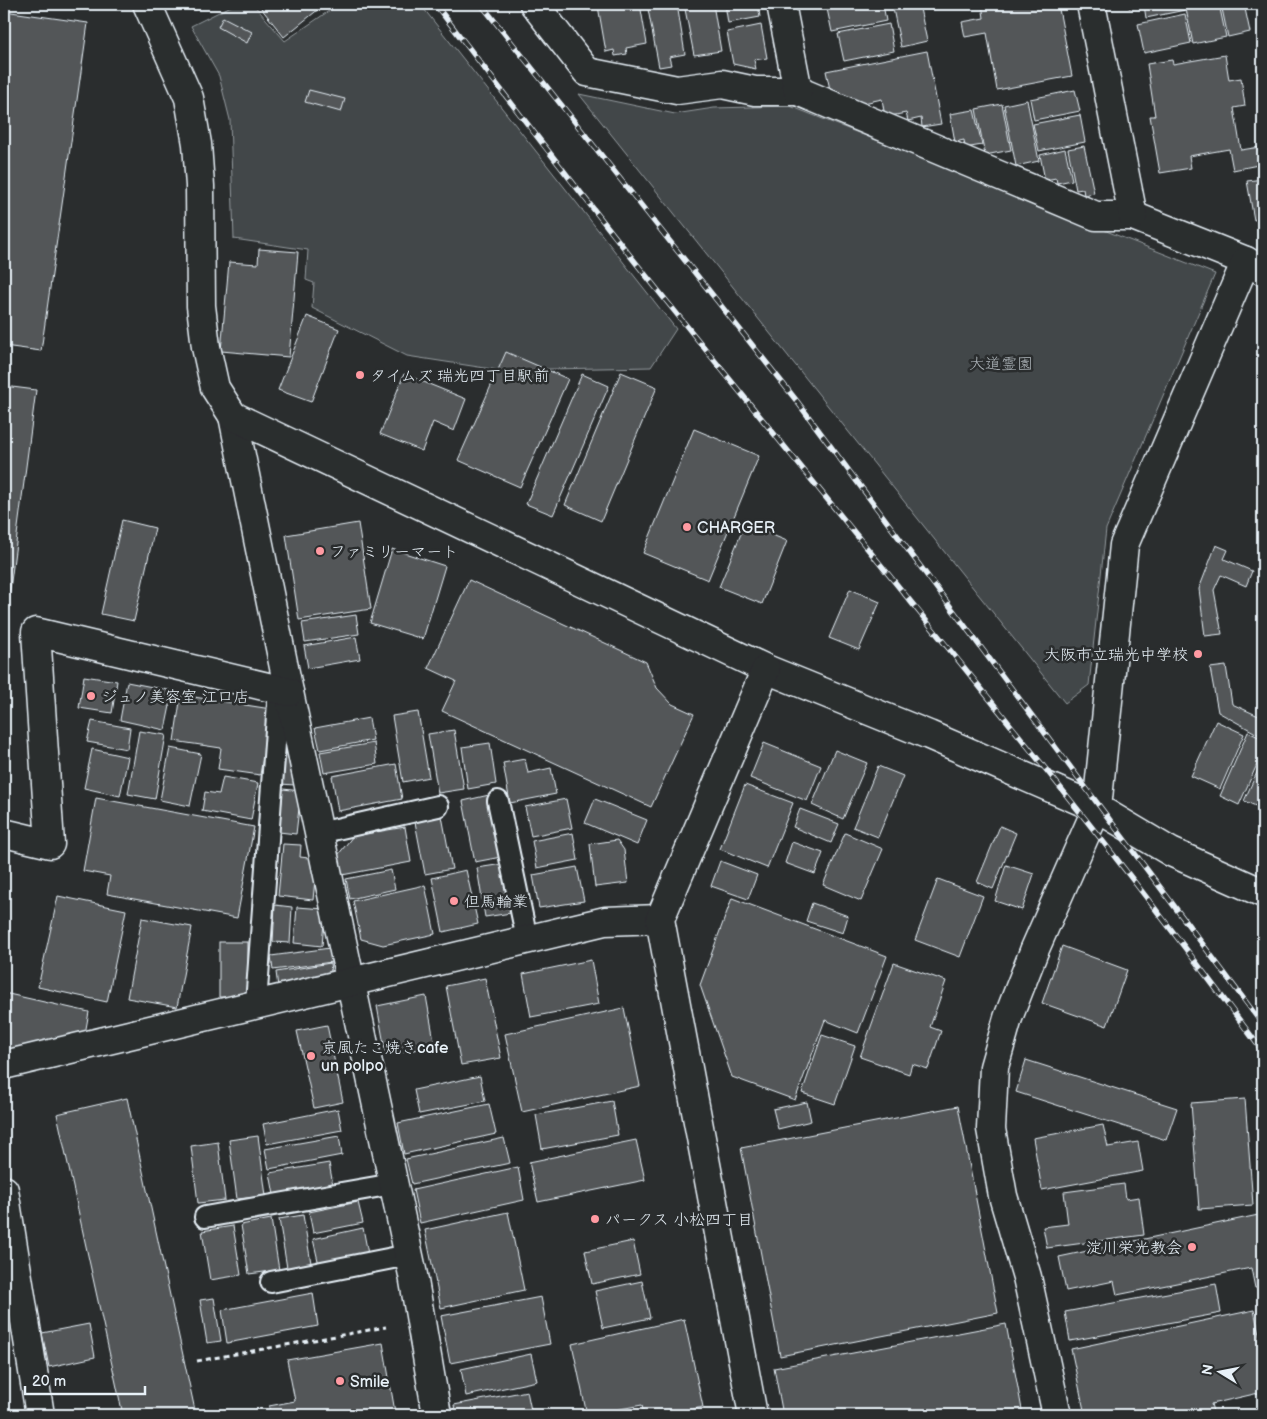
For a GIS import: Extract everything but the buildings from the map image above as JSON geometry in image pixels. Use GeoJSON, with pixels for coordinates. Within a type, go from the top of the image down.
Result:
{"type":"FeatureCollection","features":[{"type":"Feature","properties":{"kind":"street"},"geometry":{"type":"LineString","coordinates":[[147,4],[189,98],[198,144],[201,306],[206,347],[215,388],[234,416],[284,690],[319,833],[408,1255],[437,1415]]}},
{"type":"Feature","properties":{"kind":"street"},"geometry":{"type":"LineString","coordinates":[[534,4],[587,72],[677,90],[722,84],[755,91],[798,91],[1096,216],[1133,216],[1254,266],[1124,545],[1097,808],[1034,951],[1008,1018],[994,1068],[991,1130],[1001,1187],[1027,1277],[1057,1415]]}},
{"type":"Feature","properties":{"kind":"street"},"geometry":{"type":"LineString","coordinates":[[781,4],[798,91]]}},
{"type":"Feature","properties":{"kind":"street"},"geometry":{"type":"LineString","coordinates":[[1092,4],[1133,216]]}},
{"type":"Feature","properties":{"kind":"street"},"geometry":{"type":"LineString","coordinates":[[234,416],[766,670],[929,735],[1097,808],[1171,852],[1263,893]]}},
{"type":"Feature","properties":{"kind":"street"},"geometry":{"type":"LineString","coordinates":[[4,833],[50,844],[36,632],[284,690]]}},
{"type":"Feature","properties":{"kind":"street"},"geometry":{"type":"LineString","coordinates":[[753,1415],[660,919],[766,670]]}},
{"type":"Feature","properties":{"kind":"street"},"geometry":{"type":"LineString","coordinates":[[4,1065],[605,921],[660,919]]}},
{"type":"Feature","properties":{"kind":"street"},"geometry":{"type":"LineString","coordinates":[[4,1190],[9,1255],[40,1415]]}},
{"type":"Feature","properties":{"kind":"lane"},"geometry":{"type":"LineString","coordinates":[[256,1004],[284,690]]}},
{"type":"Feature","properties":{"kind":"lane"},"geometry":{"type":"LineString","coordinates":[[498,801],[527,939]]}},
{"type":"Feature","properties":{"kind":"lane"},"geometry":{"type":"LineString","coordinates":[[319,833],[438,806]]}},
{"type":"Feature","properties":{"kind":"lane"},"geometry":{"type":"LineString","coordinates":[[206,1217],[393,1184]]}},
{"type":"Feature","properties":{"kind":"lane"},"geometry":{"type":"LineString","coordinates":[[271,1282],[408,1255]]}},
{"type":"Feature","properties":{"kind":"path"},"geometry":{"type":"LineString","coordinates":[[197,1361],[421,1321]]}},
{"type":"Feature","properties":{"kind":"green space"},"geometry":{"type":"Polygon","coordinates":[[[235,4],[253,4],[285,41],[339,4],[420,4],[676,329],[651,367],[498,370],[407,356],[312,308],[314,283],[306,280],[308,250],[234,239],[230,120],[219,76],[191,26],[235,4]]]}},
{"type":"Feature","properties":{"kind":"green space","name":"大道霊園"},"geometry":{"type":"Polygon","coordinates":[[[579,94],[675,114],[714,108],[790,106],[1215,274],[1106,529],[1089,685],[1065,703],[579,94]]]}},
{"type":"Feature","properties":{"kind":"railway"},"geometry":{"type":"LineString","coordinates":[[435,4],[628,253],[1030,749],[1187,950],[1263,1052]]}},
{"type":"Feature","properties":{"kind":"railway"},"geometry":{"type":"LineString","coordinates":[[481,4],[796,400],[1263,1025]]}},
{"type":"Feature","properties":{"kind":"place","name":"タイムズ 瑞光四丁目駅前"},"geometry":{"type":"Point","coordinates":[360,375]}},
{"type":"Feature","properties":{"kind":"place","name":"CHARGER"},"geometry":{"type":"Point","coordinates":[687,527]}},
{"type":"Feature","properties":{"kind":"place","name":"ファミリーマート"},"geometry":{"type":"Point","coordinates":[320,551]}},
{"type":"Feature","properties":{"kind":"place","name":"大阪市立瑞光中学校"},"geometry":{"type":"Point","coordinates":[1198,654]}},
{"type":"Feature","properties":{"kind":"place","name":"ジュノ美容室 江口店"},"geometry":{"type":"Point","coordinates":[91,696]}},
{"type":"Feature","properties":{"kind":"place","name":"但馬輪業"},"geometry":{"type":"Point","coordinates":[454,901]}},
{"type":"Feature","properties":{"kind":"place","name":"京風たこ焼きcafe un polpo"},"geometry":{"type":"Point","coordinates":[311,1056]}},
{"type":"Feature","properties":{"kind":"place","name":"パークス 小松四丁目"},"geometry":{"type":"Point","coordinates":[595,1219]}},
{"type":"Feature","properties":{"kind":"place","name":"淀川栄光教会"},"geometry":{"type":"Point","coordinates":[1192,1247]}},
{"type":"Feature","properties":{"kind":"place","name":"Smile"},"geometry":{"type":"Point","coordinates":[340,1381]}}]}
